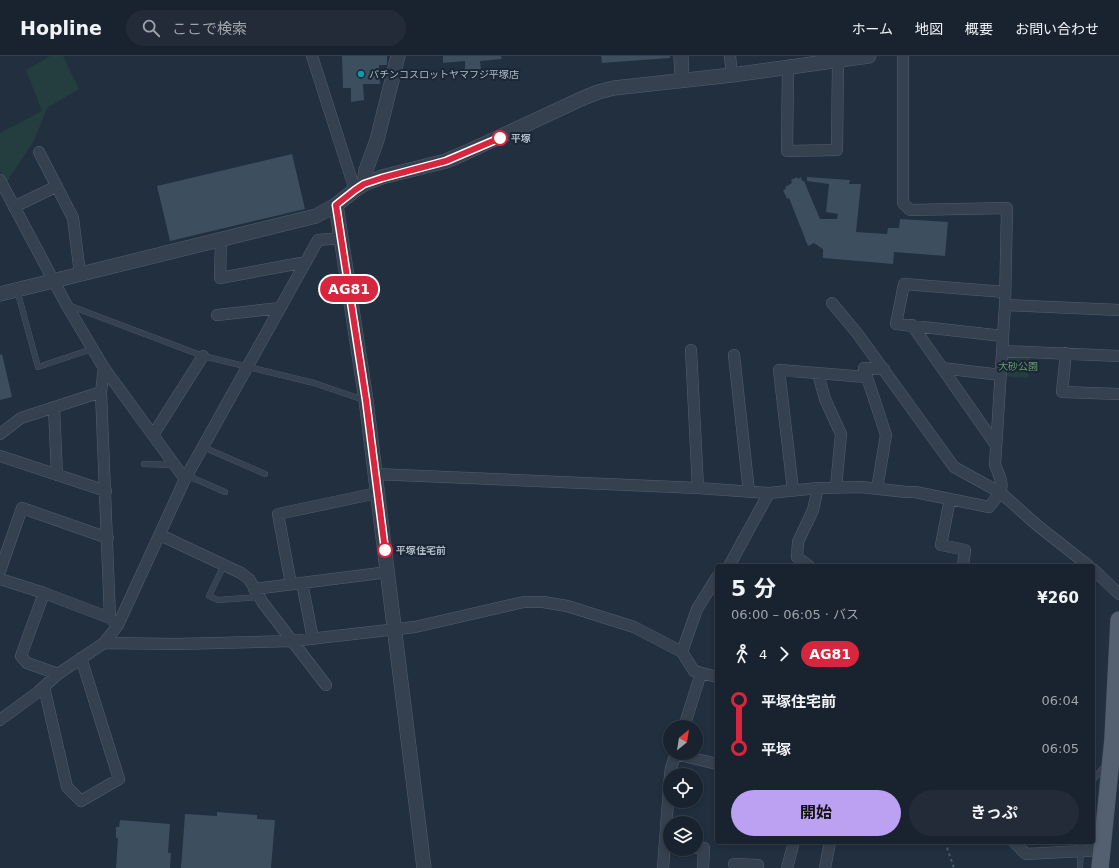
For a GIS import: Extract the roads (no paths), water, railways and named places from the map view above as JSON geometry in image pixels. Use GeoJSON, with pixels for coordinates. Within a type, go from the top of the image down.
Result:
{"type":"FeatureCollection","features":[{"type":"Feature","properties":{"kind":"main road"},"geometry":{"type":"LineString","coordinates":[[1100,868],[1115,767],[1119,620]]}},
{"type":"Feature","properties":{"kind":"street"},"geometry":{"type":"LineString","coordinates":[[312,56],[360,187]]}},
{"type":"Feature","properties":{"kind":"street"},"geometry":{"type":"LineString","coordinates":[[360,187],[377,140],[398,56]]}},
{"type":"Feature","properties":{"kind":"street"},"geometry":{"type":"LineString","coordinates":[[681,56],[682,80]]}},
{"type":"Feature","properties":{"kind":"street"},"geometry":{"type":"LineString","coordinates":[[730,56],[732,75]]}},
{"type":"Feature","properties":{"kind":"street"},"geometry":{"type":"LineString","coordinates":[[375,474],[698,488],[769,493],[818,488],[861,487],[915,492],[989,507],[1000,493],[1003,483],[995,465],[1005,305],[1007,208],[910,210],[903,203],[903,56]]}},
{"type":"Feature","properties":{"kind":"street"},"geometry":{"type":"LineString","coordinates":[[0,294],[316,216],[336,205],[360,187],[382,178],[446,161],[598,92],[633,85],[732,75],[860,57]]}},
{"type":"Feature","properties":{"kind":"street"},"geometry":{"type":"LineString","coordinates":[[788,67],[787,151],[837,150],[838,61]]}},
{"type":"Feature","properties":{"kind":"street"},"geometry":{"type":"LineString","coordinates":[[39,152],[73,218],[80,274]]}},
{"type":"Feature","properties":{"kind":"street"},"geometry":{"type":"LineString","coordinates":[[0,180],[66,304],[92,349],[104,368],[186,479]]}},
{"type":"Feature","properties":{"kind":"street"},"geometry":{"type":"LineString","coordinates":[[14,207],[57,186]]}},
{"type":"Feature","properties":{"kind":"street"},"geometry":{"type":"LineString","coordinates":[[336,205],[366,400],[424,868]]}},
{"type":"Feature","properties":{"kind":"street"},"geometry":{"type":"LineString","coordinates":[[0,720],[44,687],[58,674],[104,643],[160,535],[186,479],[247,366],[318,240],[341,238]]}},
{"type":"Feature","properties":{"kind":"street"},"geometry":{"type":"LineString","coordinates":[[221,240],[220,278],[306,262]]}},
{"type":"Feature","properties":{"kind":"street"},"geometry":{"type":"LineString","coordinates":[[1003,336],[896,324],[904,284],[1005,292]]}},
{"type":"Feature","properties":{"kind":"street"},"geometry":{"type":"LineString","coordinates":[[832,303],[884,369],[954,467],[1000,493],[1028,518],[1087,564]]}},
{"type":"Feature","properties":{"kind":"street"},"geometry":{"type":"LineString","coordinates":[[1005,305],[1119,310]]}},
{"type":"Feature","properties":{"kind":"street"},"geometry":{"type":"LineString","coordinates":[[217,315],[280,308]]}},
{"type":"Feature","properties":{"kind":"street"},"geometry":{"type":"LineString","coordinates":[[912,325],[996,445]]}},
{"type":"Feature","properties":{"kind":"street"},"geometry":{"type":"LineString","coordinates":[[691,350],[698,488]]}},
{"type":"Feature","properties":{"kind":"street"},"geometry":{"type":"LineString","coordinates":[[1002,351],[1119,356]]}},
{"type":"Feature","properties":{"kind":"street"},"geometry":{"type":"LineString","coordinates":[[1066,353],[1062,392],[1119,394]]}},
{"type":"Feature","properties":{"kind":"street"},"geometry":{"type":"LineString","coordinates":[[734,355],[749,492]]}},
{"type":"Feature","properties":{"kind":"street"},"geometry":{"type":"LineString","coordinates":[[153,435],[203,356]]}},
{"type":"Feature","properties":{"kind":"street"},"geometry":{"type":"LineString","coordinates":[[104,368],[101,392],[108,538],[114,622]]}},
{"type":"Feature","properties":{"kind":"street"},"geometry":{"type":"LineString","coordinates":[[877,488],[886,435],[866,378],[864,368],[884,369]]}},
{"type":"Feature","properties":{"kind":"street"},"geometry":{"type":"LineString","coordinates":[[942,368],[1001,375]]}},
{"type":"Feature","properties":{"kind":"street"},"geometry":{"type":"LineString","coordinates":[[793,490],[779,370],[866,378]]}},
{"type":"Feature","properties":{"kind":"street"},"geometry":{"type":"LineString","coordinates":[[818,374],[825,399],[841,434],[836,487]]}},
{"type":"Feature","properties":{"kind":"street"},"geometry":{"type":"LineString","coordinates":[[0,434],[21,418],[101,392]]}},
{"type":"Feature","properties":{"kind":"street"},"geometry":{"type":"LineString","coordinates":[[54,407],[57,475]]}},
{"type":"Feature","properties":{"kind":"street"},"geometry":{"type":"LineString","coordinates":[[0,456],[106,491]]}},
{"type":"Feature","properties":{"kind":"street"},"geometry":{"type":"LineString","coordinates":[[806,564],[797,558],[798,542],[813,510],[818,488]]}},
{"type":"Feature","properties":{"kind":"street"},"geometry":{"type":"LineString","coordinates":[[313,639],[278,514],[377,493]]}},
{"type":"Feature","properties":{"kind":"street"},"geometry":{"type":"LineString","coordinates":[[730,564],[769,493]]}},
{"type":"Feature","properties":{"kind":"street"},"geometry":{"type":"LineString","coordinates":[[950,499],[941,545],[965,550],[963,564]]}},
{"type":"Feature","properties":{"kind":"street"},"geometry":{"type":"LineString","coordinates":[[0,571],[22,508],[108,538]]}},
{"type":"Feature","properties":{"kind":"street"},"geometry":{"type":"LineString","coordinates":[[160,535],[241,573],[249,579],[257,593],[326,685]]}},
{"type":"Feature","properties":{"kind":"street"},"geometry":{"type":"LineString","coordinates":[[1095,571],[1119,594]]}},
{"type":"Feature","properties":{"kind":"street"},"geometry":{"type":"LineString","coordinates":[[257,593],[297,583],[388,572]]}},
{"type":"Feature","properties":{"kind":"street"},"geometry":{"type":"LineString","coordinates":[[0,579],[44,593],[114,622]]}},
{"type":"Feature","properties":{"kind":"street"},"geometry":{"type":"LineString","coordinates":[[682,652],[696,609],[715,580]]}},
{"type":"Feature","properties":{"kind":"street"},"geometry":{"type":"LineString","coordinates":[[44,593],[21,656],[27,663],[58,674]]}},
{"type":"Feature","properties":{"kind":"street"},"geometry":{"type":"LineString","coordinates":[[104,643],[177,644],[292,641],[416,627],[524,602],[543,602],[567,606],[634,627],[682,652],[694,671],[715,676]]}},
{"type":"Feature","properties":{"kind":"street"},"geometry":{"type":"LineString","coordinates":[[44,687],[67,787],[81,801],[119,779],[81,658]]}},
{"type":"Feature","properties":{"kind":"street"},"geometry":{"type":"LineString","coordinates":[[686,720],[701,673]]}},
{"type":"Feature","properties":{"kind":"street"},"geometry":{"type":"LineString","coordinates":[[702,760],[715,763]]}},
{"type":"Feature","properties":{"kind":"street"},"geometry":{"type":"LineString","coordinates":[[787,868],[793,844]]}},
{"type":"Feature","properties":{"kind":"street"},"geometry":{"type":"LineString","coordinates":[[826,868],[830,844]]}},
{"type":"Feature","properties":{"kind":"street"},"geometry":{"type":"LineString","coordinates":[[1016,844],[1026,854],[1080,847],[1102,850]]}},
{"type":"Feature","properties":{"kind":"street"},"geometry":{"type":"LineString","coordinates":[[703,848],[703,868]]}},
{"type":"Feature","properties":{"kind":"street"},"geometry":{"type":"LineString","coordinates":[[663,868],[665,856]]}},
{"type":"Feature","properties":{"kind":"street"},"geometry":{"type":"LineString","coordinates":[[734,864],[758,865],[758,868]]}},
{"type":"Feature","properties":{"kind":"lane"},"geometry":{"type":"LineString","coordinates":[[17,290],[38,367],[92,349]]}},
{"type":"Feature","properties":{"kind":"lane"},"geometry":{"type":"LineString","coordinates":[[66,304],[203,356],[314,383],[366,400]]}},
{"type":"Feature","properties":{"kind":"lane"},"geometry":{"type":"LineString","coordinates":[[203,447],[265,474]]}},
{"type":"Feature","properties":{"kind":"lane"},"geometry":{"type":"LineString","coordinates":[[144,464],[175,465]]}},
{"type":"Feature","properties":{"kind":"lane"},"geometry":{"type":"LineString","coordinates":[[186,479],[193,478],[225,492]]}},
{"type":"Feature","properties":{"kind":"lane"},"geometry":{"type":"LineString","coordinates":[[224,565],[209,596],[218,600],[257,593]]}},
{"type":"Feature","properties":{"kind":"lane"},"geometry":{"type":"LineString","coordinates":[[1095,778],[1102,769],[1115,767]]}},
{"type":"Feature","properties":{"kind":"lane"},"geometry":{"type":"LineString","coordinates":[[1080,847],[1080,868]]}},
{"type":"Feature","properties":{"kind":"place","name":"パチンコスロットヤマフジ平塚店"},"geometry":{"type":"Point","coordinates":[361,74]}},
{"type":"Feature","properties":{"kind":"place","name":"平塚"},"geometry":{"type":"Point","coordinates":[500,138]}},
{"type":"Feature","properties":{"kind":"place","name":"平塚住宅前"},"geometry":{"type":"Point","coordinates":[385,550]}},
{"type":"Feature","properties":{"kind":"park label","name":"大砂公園"},"geometry":{"type":"Point","coordinates":[1018,366]}}]}
